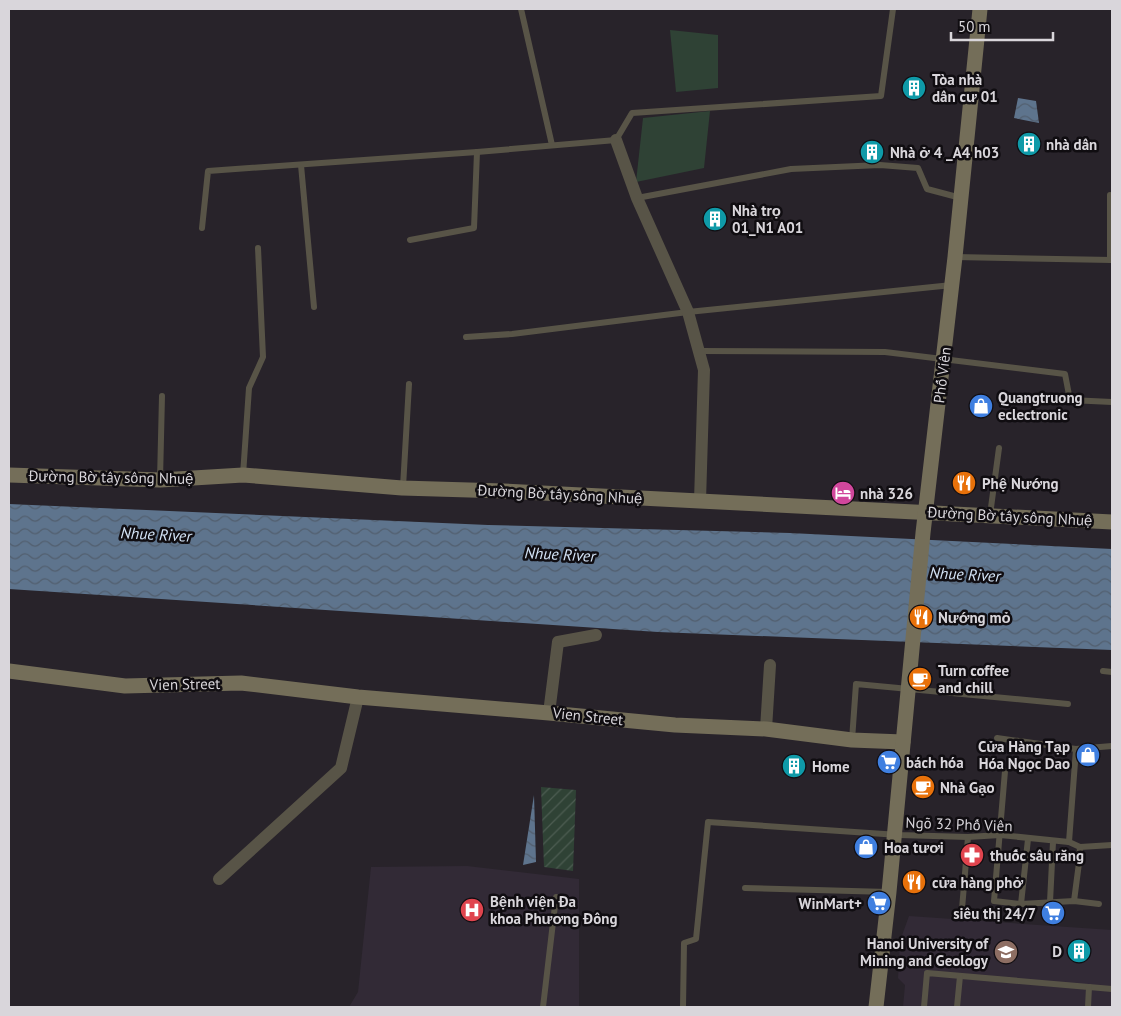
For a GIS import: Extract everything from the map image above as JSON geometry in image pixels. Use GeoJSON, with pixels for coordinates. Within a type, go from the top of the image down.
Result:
{"type":"FeatureCollection","features":[{"type":"Feature","properties":{"kind":"street","name":"Phố Viên"},"geometry":{"type":"LineString","coordinates":[[903,742],[923,533],[944,359],[980,9]]}},
{"type":"Feature","properties":{"kind":"street"},"geometry":{"type":"LineString","coordinates":[[616,140],[637,198],[688,312],[704,370],[700,501]]}},
{"type":"Feature","properties":{"kind":"street","name":"Đường Bờ tây sông Nhuệ"},"geometry":{"type":"LineString","coordinates":[[9,475],[160,480],[243,475],[402,488],[503,491],[1112,522]]}},
{"type":"Feature","properties":{"kind":"street"},"geometry":{"type":"LineString","coordinates":[[549,713],[558,642],[596,635]]}},
{"type":"Feature","properties":{"kind":"street"},"geometry":{"type":"LineString","coordinates":[[766,729],[770,665]]}},
{"type":"Feature","properties":{"kind":"street","name":"Vien Street"},"geometry":{"type":"LineString","coordinates":[[9,671],[125,686],[240,683],[358,697],[675,725],[766,729],[852,740],[903,742]]}},
{"type":"Feature","properties":{"kind":"street"},"geometry":{"type":"LineString","coordinates":[[219,879],[341,768],[358,697]]}},
{"type":"Feature","properties":{"kind":"street"},"geometry":{"type":"LineString","coordinates":[[876,1007],[903,742]]}},
{"type":"Feature","properties":{"kind":"lane"},"geometry":{"type":"LineString","coordinates":[[521,9],[552,146]]}},
{"type":"Feature","properties":{"kind":"lane"},"geometry":{"type":"LineString","coordinates":[[202,228],[208,171],[616,140],[632,113],[881,96],[893,9]]}},
{"type":"Feature","properties":{"kind":"lane"},"geometry":{"type":"LineString","coordinates":[[410,240],[474,228],[477,152]]}},
{"type":"Feature","properties":{"kind":"lane"},"geometry":{"type":"LineString","coordinates":[[301,165],[314,307]]}},
{"type":"Feature","properties":{"kind":"lane"},"geometry":{"type":"LineString","coordinates":[[637,198],[791,169],[880,165],[918,168],[927,189],[961,198]]}},
{"type":"Feature","properties":{"kind":"lane"},"geometry":{"type":"LineString","coordinates":[[955,257],[1111,260],[1110,195]]}},
{"type":"Feature","properties":{"kind":"lane"},"geometry":{"type":"LineString","coordinates":[[243,475],[249,388],[263,357],[258,248]]}},
{"type":"Feature","properties":{"kind":"lane"},"geometry":{"type":"LineString","coordinates":[[466,337],[512,334],[688,312],[952,285]]}},
{"type":"Feature","properties":{"kind":"lane"},"geometry":{"type":"LineString","coordinates":[[698,351],[885,352],[944,359],[1065,374],[1070,400],[1112,402]]}},
{"type":"Feature","properties":{"kind":"lane"},"geometry":{"type":"LineString","coordinates":[[402,488],[409,384]]}},
{"type":"Feature","properties":{"kind":"lane"},"geometry":{"type":"LineString","coordinates":[[160,480],[162,396]]}},
{"type":"Feature","properties":{"kind":"lane"},"geometry":{"type":"LineString","coordinates":[[990,515],[999,448]]}},
{"type":"Feature","properties":{"kind":"lane"},"geometry":{"type":"LineString","coordinates":[[1103,671],[1112,672]]}},
{"type":"Feature","properties":{"kind":"lane"},"geometry":{"type":"LineString","coordinates":[[852,740],[856,684],[1068,704]]}},
{"type":"Feature","properties":{"kind":"lane"},"geometry":{"type":"LineString","coordinates":[[997,738],[1076,749],[1112,746]]}},
{"type":"Feature","properties":{"kind":"lane"},"geometry":{"type":"LineString","coordinates":[[1069,842],[1076,749]]}},
{"type":"Feature","properties":{"kind":"lane"},"geometry":{"type":"LineString","coordinates":[[1005,771],[994,901],[1021,904],[1074,901],[1099,904]]}},
{"type":"Feature","properties":{"kind":"lane","name":"Ngõ 32 Phố Viên"},"geometry":{"type":"LineString","coordinates":[[683,1007],[684,943],[696,938],[708,822],[894,834],[968,837],[1000,835],[1054,842],[1069,842],[1080,847],[1112,845]]}},
{"type":"Feature","properties":{"kind":"lane"},"geometry":{"type":"LineString","coordinates":[[962,909],[968,837]]}},
{"type":"Feature","properties":{"kind":"lane"},"geometry":{"type":"LineString","coordinates":[[1021,904],[1028,839]]}},
{"type":"Feature","properties":{"kind":"lane"},"geometry":{"type":"LineString","coordinates":[[1050,902],[1054,842]]}},
{"type":"Feature","properties":{"kind":"lane"},"geometry":{"type":"LineString","coordinates":[[1074,901],[1080,847]]}},
{"type":"Feature","properties":{"kind":"lane"},"geometry":{"type":"LineString","coordinates":[[744,888],[889,892]]}},
{"type":"Feature","properties":{"kind":"lane"},"geometry":{"type":"LineString","coordinates":[[543,1007],[556,897]]}},
{"type":"Feature","properties":{"kind":"lane"},"geometry":{"type":"LineString","coordinates":[[924,1007],[927,973],[1112,989]]}},
{"type":"Feature","properties":{"kind":"lane"},"geometry":{"type":"LineString","coordinates":[[957,1007],[960,976]]}},
{"type":"Feature","properties":{"kind":"lane"},"geometry":{"type":"LineString","coordinates":[[1088,1007],[1089,987]]}},
{"type":"Feature","properties":{"kind":"shaded area","name":"Bệnh viện Đa khoa Phương Đông"},"geometry":{"type":"Polygon","coordinates":[[[467,866],[579,879],[579,1007],[349,1007],[358,992],[371,867],[467,866]]]}},
{"type":"Feature","properties":{"kind":"shaded area","name":"Hanoi University of Mining and Geology"},"geometry":{"type":"Polygon","coordinates":[[[909,916],[1112,930],[1112,1007],[903,1007],[905,985],[898,978],[900,941],[909,916]]]}},
{"type":"Feature","properties":{"kind":"green space"},"geometry":{"type":"Polygon","coordinates":[[[670,30],[718,35],[718,88],[676,92],[670,30]]]}},
{"type":"Feature","properties":{"kind":"green space"},"geometry":{"type":"Polygon","coordinates":[[[710,111],[704,168],[636,182],[643,118],[710,111]]]}},
{"type":"Feature","properties":{"kind":"green space"},"geometry":{"type":"Polygon","coordinates":[[[541,787],[576,790],[573,871],[544,867],[541,787]]]}},
{"type":"Feature","properties":{"kind":"water"},"geometry":{"type":"Polygon","coordinates":[[[1018,98],[1036,101],[1039,123],[1014,118],[1018,98]]]}},
{"type":"Feature","properties":{"kind":"water","name":"Nhue River"},"geometry":{"type":"Polygon","coordinates":[[[9,504],[488,525],[790,533],[1112,549],[1112,650],[658,632],[9,589],[9,504]]]}},
{"type":"Feature","properties":{"kind":"water"},"geometry":{"type":"Polygon","coordinates":[[[534,795],[536,862],[523,865],[534,795]]]}},
{"type":"Feature","properties":{"kind":"place","name":"Tòa nhà dân cư 01"},"geometry":{"type":"Point","coordinates":[914,88]}},
{"type":"Feature","properties":{"kind":"place","name":"nhà dân"},"geometry":{"type":"Point","coordinates":[1029,144]}},
{"type":"Feature","properties":{"kind":"place","name":"Nhà ở 4 _A4 h03"},"geometry":{"type":"Point","coordinates":[872,152]}},
{"type":"Feature","properties":{"kind":"place","name":"Nhà trọ 01_N1 A01"},"geometry":{"type":"Point","coordinates":[715,219]}},
{"type":"Feature","properties":{"kind":"place","name":"Quangtruong eclectronic"},"geometry":{"type":"Point","coordinates":[981,406]}},
{"type":"Feature","properties":{"kind":"place","name":"Phệ Nướng"},"geometry":{"type":"Point","coordinates":[964,483]}},
{"type":"Feature","properties":{"kind":"place","name":"nhà 326"},"geometry":{"type":"Point","coordinates":[843,493]}},
{"type":"Feature","properties":{"kind":"place","name":"Nướng mỏ"},"geometry":{"type":"Point","coordinates":[921,617]}},
{"type":"Feature","properties":{"kind":"place","name":"Turn coffee and chill"},"geometry":{"type":"Point","coordinates":[920,679]}},
{"type":"Feature","properties":{"kind":"place","name":"Cửa Hàng Tạp Hóa Ngọc Dao"},"geometry":{"type":"Point","coordinates":[1088,755]}},
{"type":"Feature","properties":{"kind":"place","name":"bách hóa"},"geometry":{"type":"Point","coordinates":[889,762]}},
{"type":"Feature","properties":{"kind":"place","name":"Home"},"geometry":{"type":"Point","coordinates":[794,766]}},
{"type":"Feature","properties":{"kind":"place","name":"Nhà Gạo"},"geometry":{"type":"Point","coordinates":[923,787]}},
{"type":"Feature","properties":{"kind":"place","name":"Hoa tươi"},"geometry":{"type":"Point","coordinates":[866,847]}},
{"type":"Feature","properties":{"kind":"place","name":"thuốc sâu răng"},"geometry":{"type":"Point","coordinates":[972,855]}},
{"type":"Feature","properties":{"kind":"place","name":"cửa hàng phở"},"geometry":{"type":"Point","coordinates":[914,882]}},
{"type":"Feature","properties":{"kind":"place","name":"WinMart+"},"geometry":{"type":"Point","coordinates":[879,903]}},
{"type":"Feature","properties":{"kind":"place","name":"Bệnh viện Đa khoa Phương Đông"},"geometry":{"type":"Point","coordinates":[472,910]}},
{"type":"Feature","properties":{"kind":"place","name":"siêu thị 24/7"},"geometry":{"type":"Point","coordinates":[1053,913]}},
{"type":"Feature","properties":{"kind":"place","name":"D"},"geometry":{"type":"Point","coordinates":[1079,951]}},
{"type":"Feature","properties":{"kind":"place","name":"Hanoi University of Mining and Geology"},"geometry":{"type":"Point","coordinates":[1006,952]}}]}
